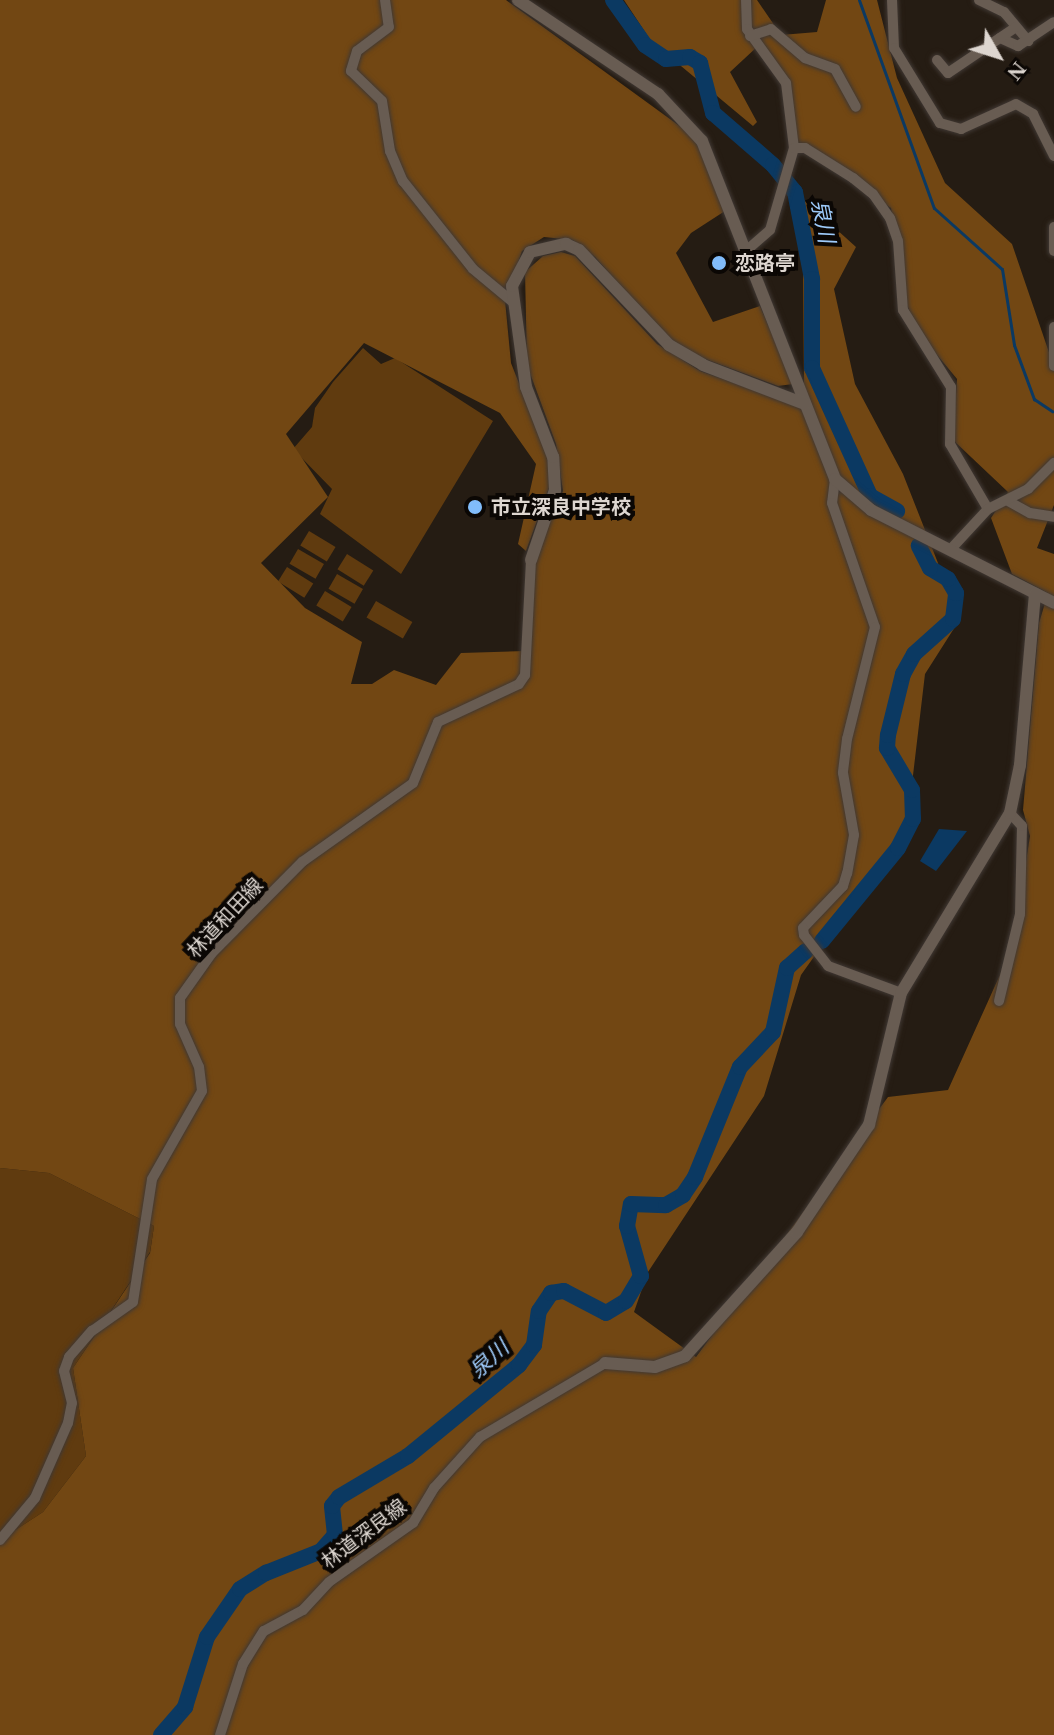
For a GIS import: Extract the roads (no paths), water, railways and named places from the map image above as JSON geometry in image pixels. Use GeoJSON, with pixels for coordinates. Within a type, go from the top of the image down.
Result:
{"type":"FeatureCollection","features":[{"type":"Feature","properties":{"kind":"street"},"geometry":{"type":"LineString","coordinates":[[385,0],[389,27],[357,51],[351,71],[382,101],[390,151],[403,181],[473,269],[514,303]]}},
{"type":"Feature","properties":{"kind":"street"},"geometry":{"type":"LineString","coordinates":[[518,0],[658,94],[685,119],[717,168],[835,479],[871,510],[1054,603]]}},
{"type":"Feature","properties":{"kind":"street"},"geometry":{"type":"LineString","coordinates":[[746,0],[750,36],[786,83],[794,148],[789,175],[770,230],[748,249]]}},
{"type":"Feature","properties":{"kind":"street"},"geometry":{"type":"LineString","coordinates":[[892,0],[894,48],[940,123],[961,129],[1016,104],[1033,114],[1054,156]]}},
{"type":"Feature","properties":{"kind":"street"},"geometry":{"type":"LineString","coordinates":[[979,0],[1004,12],[1028,41]]}},
{"type":"Feature","properties":{"kind":"street"},"geometry":{"type":"LineString","coordinates":[[1000,38],[1018,46],[1054,22]]}},
{"type":"Feature","properties":{"kind":"street"},"geometry":{"type":"LineString","coordinates":[[937,60],[948,73],[1016,27]]}},
{"type":"Feature","properties":{"kind":"street"},"geometry":{"type":"LineString","coordinates":[[750,36],[771,29],[805,58],[835,69],[856,107]]}},
{"type":"Feature","properties":{"kind":"street"},"geometry":{"type":"LineString","coordinates":[[794,148],[805,148],[853,178],[873,194],[890,218],[898,241],[903,310],[951,387],[950,444],[988,509]]}},
{"type":"Feature","properties":{"kind":"street"},"geometry":{"type":"LineString","coordinates":[[1054,227],[1054,251]]}},
{"type":"Feature","properties":{"kind":"street"},"geometry":{"type":"LineString","coordinates":[[531,560],[555,490],[553,457],[526,387],[512,286],[530,252],[566,244],[579,250],[669,345],[703,365],[805,404]]}},
{"type":"Feature","properties":{"kind":"street"},"geometry":{"type":"LineString","coordinates":[[1054,327],[1054,366]]}},
{"type":"Feature","properties":{"kind":"street"},"geometry":{"type":"LineString","coordinates":[[950,550],[988,509],[1008,501],[1054,463]]}},
{"type":"Feature","properties":{"kind":"street"},"geometry":{"type":"LineString","coordinates":[[835,479],[832,503],[875,627],[845,762],[854,835],[847,873],[843,886],[803,928],[804,935],[838,972],[901,993]]}},
{"type":"Feature","properties":{"kind":"street"},"geometry":{"type":"LineString","coordinates":[[1008,501],[1030,513],[1054,517]]}},
{"type":"Feature","properties":{"kind":"street","name":"林道和田線"},"geometry":{"type":"LineString","coordinates":[[0,1540],[35,1498],[68,1423],[72,1403],[64,1371],[69,1357],[92,1331],[133,1302],[152,1179],[202,1091],[199,1067],[180,1024],[180,998],[212,953],[302,862],[413,783],[438,722],[519,684],[525,675],[531,560]]}},
{"type":"Feature","properties":{"kind":"street"},"geometry":{"type":"LineString","coordinates":[[605,1363],[655,1367],[677,1362],[797,1232],[869,1125],[901,993],[1010,813],[1020,765],[1029,618],[1035,594]]}},
{"type":"Feature","properties":{"kind":"street"},"geometry":{"type":"LineString","coordinates":[[999,1001],[1020,914],[1022,826],[1010,813]]}},
{"type":"Feature","properties":{"kind":"street","name":"林道深良線"},"geometry":{"type":"LineString","coordinates":[[220,1735],[243,1664],[264,1631],[303,1610],[329,1582],[413,1523],[434,1488],[480,1437],[605,1363]]}},
{"type":"Feature","properties":{"kind":"water"},"geometry":{"type":"Polygon","coordinates":[[[939,829],[967,831],[936,871],[920,861],[939,829]]]}},
{"type":"Feature","properties":{"kind":"waterway","name":"泉川"},"geometry":{"type":"LineString","coordinates":[[613,0],[645,45],[666,59],[690,57],[700,63],[713,113],[773,165],[795,192],[812,279],[812,368],[870,496],[897,511]]}},
{"type":"Feature","properties":{"kind":"waterway"},"geometry":{"type":"LineString","coordinates":[[859,0],[934,208],[1002,269],[1014,345],[1034,399],[1052,411]]}},
{"type":"Feature","properties":{"kind":"waterway","name":"泉川"},"geometry":{"type":"LineString","coordinates":[[822,941],[898,848],[913,819],[912,790],[887,748],[888,735],[903,674],[914,654],[953,619],[956,593],[948,579],[930,568],[919,546]]}},
{"type":"Feature","properties":{"kind":"waterway","name":"泉川"},"geometry":{"type":"LineString","coordinates":[[161,1735],[185,1707],[207,1637],[240,1589],[266,1573],[321,1551],[335,1535],[332,1506],[339,1497],[408,1456],[519,1365],[534,1345],[539,1311],[551,1293],[564,1291],[606,1313],[626,1301],[641,1276],[627,1226],[631,1204],[666,1205],[683,1195],[695,1177],[740,1067],[773,1032],[787,968],[806,951]]}},
{"type":"Feature","properties":{"kind":"place","name":"恋路亭"},"geometry":{"type":"Point","coordinates":[719,263]}},
{"type":"Feature","properties":{"kind":"place","name":"市立深良中学校"},"geometry":{"type":"Point","coordinates":[475,507]}}]}
